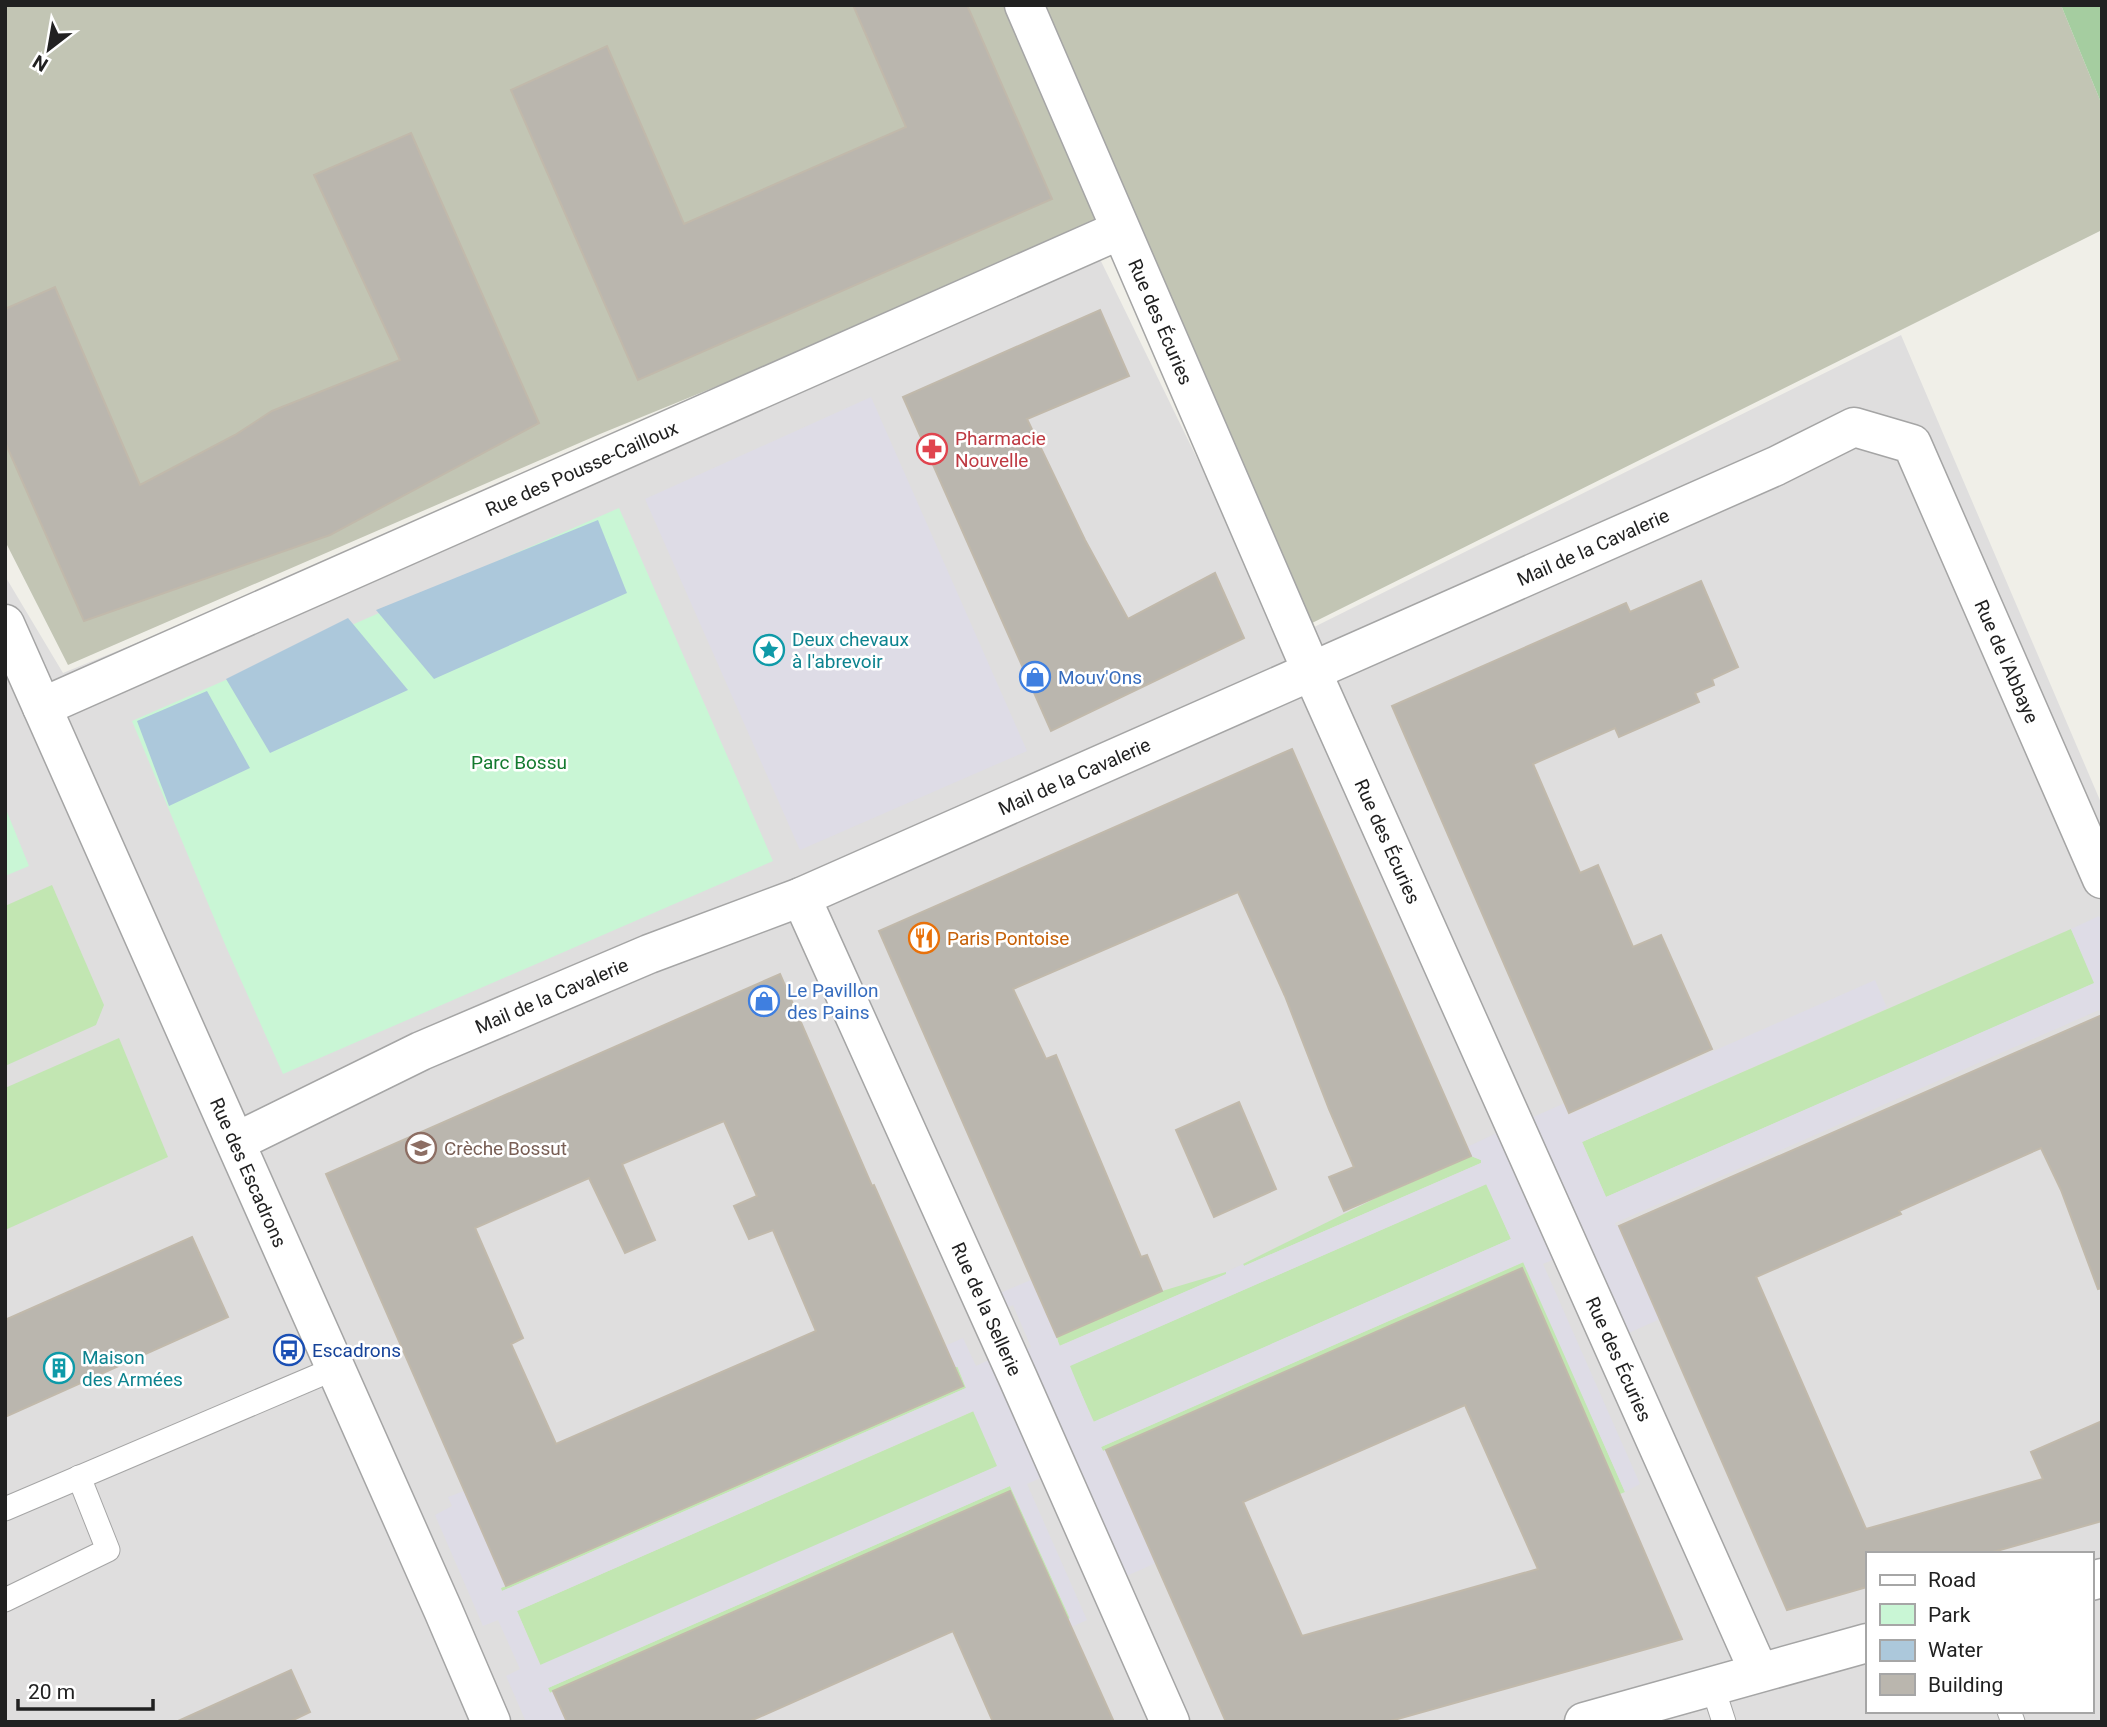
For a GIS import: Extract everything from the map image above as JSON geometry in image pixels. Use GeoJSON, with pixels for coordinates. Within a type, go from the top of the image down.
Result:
{"type":"FeatureCollection","features":[{"type":"Feature","properties":{"kind":"street","name":"Rue des Écuries"},"geometry":{"type":"LineString","coordinates":[[1024,5],[1312,671],[1759,1672]]}},
{"type":"Feature","properties":{"kind":"street","name":"Rue des Pousse-Cailloux"},"geometry":{"type":"LineString","coordinates":[[42,707],[1120,230]]}},
{"type":"Feature","properties":{"kind":"street","name":"Mail de la Cavalerie"},"geometry":{"type":"LineString","coordinates":[[236,1142],[421,1051],[649,954],[801,897],[1776,466],[1854,427],[1912,444]]}},
{"type":"Feature","properties":{"kind":"street","name":"Rue de l'Abbaye"},"geometry":{"type":"LineString","coordinates":[[1912,444],[2102,879]]}},
{"type":"Feature","properties":{"kind":"street","name":"Rue des Escadrons"},"geometry":{"type":"LineString","coordinates":[[5,624],[491,1722]]}},
{"type":"Feature","properties":{"kind":"street","name":"Rue de la Sellerie"},"geometry":{"type":"LineString","coordinates":[[801,897],[1018,1377],[1170,1722]]}},
{"type":"Feature","properties":{"kind":"street"},"geometry":{"type":"LineString","coordinates":[[1584,1722],[1866,1643]]}},
{"type":"Feature","properties":{"kind":"lane"},"geometry":{"type":"LineString","coordinates":[[5,1509],[336,1368]]}},
{"type":"Feature","properties":{"kind":"lane"},"geometry":{"type":"LineString","coordinates":[[5,1600],[108,1550],[79,1477]]}},
{"type":"Feature","properties":{"kind":"lane"},"geometry":{"type":"LineString","coordinates":[[1712,1685],[1724,1722]]}},
{"type":"Feature","properties":{"kind":"shaded area"},"geometry":{"type":"Polygon","coordinates":[[[5,5],[2061,5],[2102,105],[2102,230],[1300,629],[1105,228],[600,434],[68,665],[5,541],[5,5]]]}},
{"type":"Feature","properties":{"kind":"shaded area"},"geometry":{"type":"Polygon","coordinates":[[[1097,253],[1286,641],[1901,335],[2102,805],[2102,1722],[5,1722],[5,576],[63,673],[1097,253]]]}},
{"type":"Feature","properties":{"kind":"shaded area"},"geometry":{"type":"Polygon","coordinates":[[[871,397],[1027,751],[800,850],[645,499],[871,397]]]}},
{"type":"Feature","properties":{"kind":"shaded area"},"geometry":{"type":"Polygon","coordinates":[[[2099,916],[2102,922],[2102,1014],[2099,1010],[1615,1223],[1619,1226],[1660,1319],[1624,1335],[1559,1257],[1543,1264],[1640,1484],[1625,1492],[1523,1262],[1101,1447],[1103,1451],[1106,1450],[1156,1563],[1122,1578],[1047,1475],[1027,1484],[1087,1620],[1071,1627],[1070,1618],[1010,1486],[548,1688],[550,1693],[553,1691],[567,1722],[526,1722],[506,1676],[520,1669],[498,1620],[483,1626],[435,1515],[452,1506],[448,1497],[464,1491],[506,1586],[501,1588],[502,1591],[966,1388],[958,1367],[955,1367],[945,1346],[963,1338],[976,1366],[995,1357],[1021,1352],[1031,1347],[1013,1305],[1002,1310],[996,1295],[1007,1290],[1031,1280],[1060,1346],[1226,1274],[1243,1264],[1244,1266],[1481,1163],[1481,1160],[1471,1156],[1467,1147],[1501,1131],[1565,1103],[1568,1115],[1875,980],[1887,1008],[1582,1142],[1606,1197],[2094,983],[2071,929],[2099,916]],[[1486,1184],[1070,1366],[1093,1422],[1511,1239],[1486,1184]],[[973,1411],[517,1611],[540,1665],[997,1466],[973,1411]]]}},
{"type":"Feature","properties":{"kind":"green space"},"geometry":{"type":"Polygon","coordinates":[[[2061,5],[2102,5],[2102,105],[2061,5]]]}},
{"type":"Feature","properties":{"kind":"green space","name":"Parc Bossu"},"geometry":{"type":"Polygon","coordinates":[[[619,508],[773,861],[283,1074],[227,949],[132,721],[619,508]]]}},
{"type":"Feature","properties":{"kind":"green space"},"geometry":{"type":"Polygon","coordinates":[[[5,807],[29,866],[5,876],[5,807]]]}},
{"type":"Feature","properties":{"kind":"green space"},"geometry":{"type":"Polygon","coordinates":[[[52,885],[104,1005],[96,1025],[5,1066],[5,906],[52,885]]]}},
{"type":"Feature","properties":{"kind":"green space"},"geometry":{"type":"Polygon","coordinates":[[[2071,929],[2095,983],[1606,1197],[1582,1142],[2071,929]]]}},
{"type":"Feature","properties":{"kind":"green space"},"geometry":{"type":"Polygon","coordinates":[[[119,1038],[168,1157],[5,1230],[5,1088],[119,1038]]]}},
{"type":"Feature","properties":{"kind":"green space"},"geometry":{"type":"Polygon","coordinates":[[[1471,1156],[1481,1160],[1481,1163],[1244,1266],[1243,1264],[1378,1197],[1471,1156]]]}},
{"type":"Feature","properties":{"kind":"green space"},"geometry":{"type":"Polygon","coordinates":[[[1487,1184],[1511,1239],[1094,1422],[1069,1366],[1487,1184]]]}},
{"type":"Feature","properties":{"kind":"green space"},"geometry":{"type":"Polygon","coordinates":[[[1524,1262],[1625,1492],[1620,1494],[1522,1268],[1103,1451],[1101,1447],[1524,1262]]]}},
{"type":"Feature","properties":{"kind":"green space"},"geometry":{"type":"Polygon","coordinates":[[[1226,1272],[1227,1274],[1059,1346],[1057,1337],[1162,1291],[1226,1272]]]}},
{"type":"Feature","properties":{"kind":"green space"},"geometry":{"type":"Polygon","coordinates":[[[957,1366],[966,1388],[502,1591],[500,1588],[962,1386],[955,1367],[957,1366]]]}},
{"type":"Feature","properties":{"kind":"green space"},"geometry":{"type":"Polygon","coordinates":[[[974,1411],[998,1466],[541,1666],[517,1611],[974,1411]]]}},
{"type":"Feature","properties":{"kind":"green space"},"geometry":{"type":"Polygon","coordinates":[[[1010,1486],[1070,1619],[1010,1491],[550,1693],[548,1688],[1010,1486]]]}},
{"type":"Feature","properties":{"kind":"water"},"geometry":{"type":"Polygon","coordinates":[[[598,520],[627,593],[434,679],[376,610],[598,520]]]}},
{"type":"Feature","properties":{"kind":"water"},"geometry":{"type":"Polygon","coordinates":[[[348,618],[408,690],[270,753],[226,679],[348,618]]]}},
{"type":"Feature","properties":{"kind":"water"},"geometry":{"type":"Polygon","coordinates":[[[207,691],[250,768],[169,806],[137,721],[207,691]]]}},
{"type":"Feature","properties":{"kind":"building"},"geometry":{"type":"Polygon","coordinates":[[[853,5],[967,5],[1052,199],[638,380],[511,90],[607,46],[684,224],[906,127],[853,5]]]}},
{"type":"Feature","properties":{"kind":"building"},"geometry":{"type":"Polygon","coordinates":[[[411,133],[539,423],[330,535],[84,621],[5,442],[5,309],[55,287],[140,485],[235,435],[272,411],[400,360],[314,175],[411,133]]]}},
{"type":"Feature","properties":{"kind":"building"},"geometry":{"type":"Polygon","coordinates":[[[1100,310],[1129,376],[1027,419],[1085,540],[1128,619],[1215,573],[1244,638],[1051,731],[903,397],[1100,310]]]}},
{"type":"Feature","properties":{"kind":"building"},"geometry":{"type":"Polygon","coordinates":[[[1701,581],[1738,667],[1712,679],[1714,685],[1695,693],[1699,702],[1619,737],[1615,728],[1533,764],[1580,873],[1598,865],[1633,947],[1661,935],[1712,1049],[1569,1113],[1392,706],[1626,603],[1630,612],[1701,581]]]}},
{"type":"Feature","properties":{"kind":"building"},"geometry":{"type":"Polygon","coordinates":[[[1292,749],[1471,1156],[1344,1211],[1329,1177],[1354,1167],[1285,996],[1238,892],[1013,989],[1046,1059],[1056,1055],[1141,1257],[1147,1255],[1162,1291],[1057,1337],[879,931],[1292,749]]]}},
{"type":"Feature","properties":{"kind":"building"},"geometry":{"type":"Polygon","coordinates":[[[780,974],[963,1386],[506,1586],[326,1174],[780,974]],[[724,1121],[622,1164],[655,1240],[625,1253],[589,1178],[475,1228],[523,1338],[511,1344],[556,1444],[816,1331],[773,1230],[749,1239],[734,1206],[757,1196],[724,1121]]]}},
{"type":"Feature","properties":{"kind":"building"},"geometry":{"type":"Polygon","coordinates":[[[2102,1015],[2102,1288],[2098,1289],[2061,1190],[2041,1148],[1899,1211],[1901,1214],[1756,1277],[1866,1529],[2043,1479],[2031,1452],[2102,1421],[2102,1521],[1993,1552],[1866,1552],[1866,1587],[1787,1610],[1619,1226],[2102,1015]]]}},
{"type":"Feature","properties":{"kind":"building"},"geometry":{"type":"Polygon","coordinates":[[[1239,1102],[1276,1189],[1214,1217],[1176,1130],[1239,1102]]]}},
{"type":"Feature","properties":{"kind":"building","name":"Maison des Armées"},"geometry":{"type":"Polygon","coordinates":[[[192,1237],[228,1317],[5,1417],[5,1320],[192,1237]]]}},
{"type":"Feature","properties":{"kind":"building"},"geometry":{"type":"Polygon","coordinates":[[[1522,1268],[1682,1639],[1387,1722],[1226,1722],[1106,1450],[1522,1268]],[[1465,1405],[1243,1502],[1302,1636],[1538,1569],[1465,1405]]]}},
{"type":"Feature","properties":{"kind":"building"},"geometry":{"type":"Polygon","coordinates":[[[1010,1491],[1114,1722],[993,1722],[953,1631],[748,1722],[567,1722],[553,1691],[1010,1491]]]}},
{"type":"Feature","properties":{"kind":"building"},"geometry":{"type":"Polygon","coordinates":[[[291,1670],[310,1712],[289,1722],[176,1722],[291,1670]]]}},
{"type":"Feature","properties":{"kind":"place","name":"Pharmacie Nouvelle"},"geometry":{"type":"Point","coordinates":[932,449]}},
{"type":"Feature","properties":{"kind":"place","name":"Deux chevaux à l'abrevoir"},"geometry":{"type":"Point","coordinates":[769,650]}},
{"type":"Feature","properties":{"kind":"place","name":"Mouv'Ons"},"geometry":{"type":"Point","coordinates":[1035,677]}},
{"type":"Feature","properties":{"kind":"place","name":"Paris Pontoise"},"geometry":{"type":"Point","coordinates":[924,938]}},
{"type":"Feature","properties":{"kind":"place","name":"Le Pavillon des Pains"},"geometry":{"type":"Point","coordinates":[764,1001]}},
{"type":"Feature","properties":{"kind":"place","name":"Crèche Bossut"},"geometry":{"type":"Point","coordinates":[421,1148]}},
{"type":"Feature","properties":{"kind":"place","name":"Escadrons"},"geometry":{"type":"Point","coordinates":[289,1350]}},
{"type":"Feature","properties":{"kind":"place","name":"Maison des Armées"},"geometry":{"type":"Point","coordinates":[59,1368]}}]}
